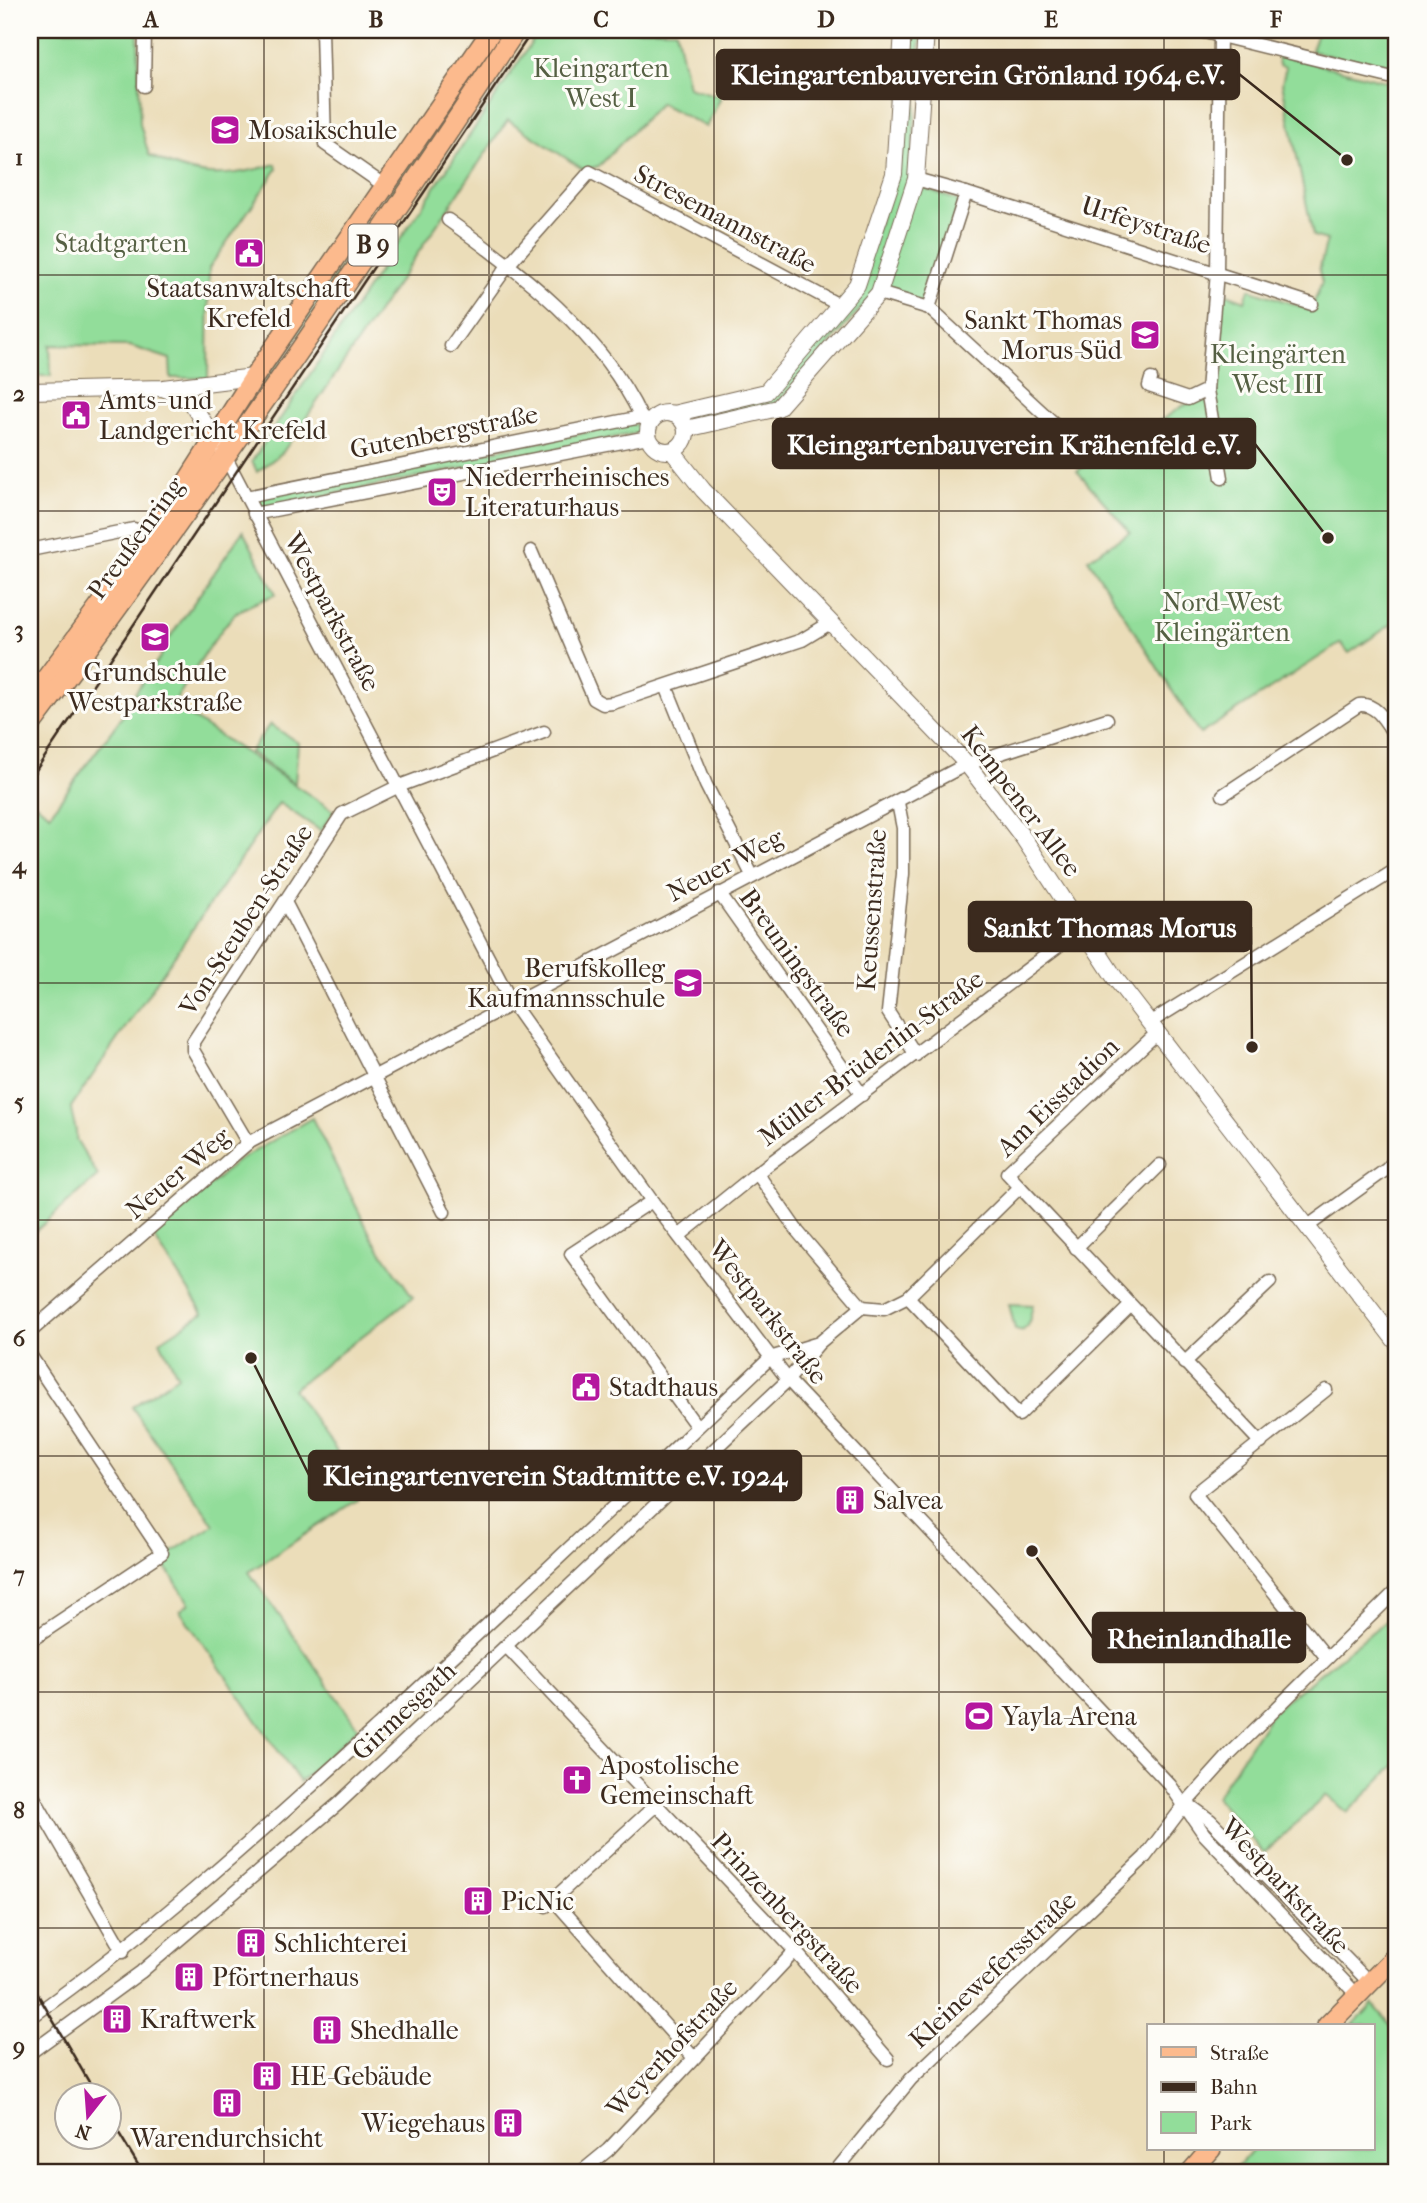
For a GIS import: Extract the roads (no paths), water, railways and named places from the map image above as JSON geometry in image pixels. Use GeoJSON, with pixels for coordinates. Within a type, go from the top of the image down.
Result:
{"type":"FeatureCollection","features":[{"type":"Feature","properties":{"kind":"main road","name":"Preußenring"},"geometry":{"type":"LineString","coordinates":[[30,700],[152,536],[254,377],[492,30]]}},
{"type":"Feature","properties":{"kind":"main road","name":"Preußenring"},"geometry":{"type":"LineString","coordinates":[[30,726],[162,550],[516,30]]}},
{"type":"Feature","properties":{"kind":"main road"},"geometry":{"type":"LineString","coordinates":[[1329,2024],[1397,1955]]}},
{"type":"Feature","properties":{"kind":"main road"},"geometry":{"type":"LineString","coordinates":[[1190,2173],[1210,2150]]}},
{"type":"Feature","properties":{"kind":"street"},"geometry":{"type":"LineString","coordinates":[[144,86],[145,30]]}},
{"type":"Feature","properties":{"kind":"street"},"geometry":{"type":"LineString","coordinates":[[322,30],[325,144],[385,186]]}},
{"type":"Feature","properties":{"kind":"street"},"geometry":{"type":"LineString","coordinates":[[647,425],[659,415],[766,392],[858,285],[894,174],[903,30]]}},
{"type":"Feature","properties":{"kind":"street"},"geometry":{"type":"LineString","coordinates":[[686,429],[778,408],[879,293],[916,179],[926,30]]}},
{"type":"Feature","properties":{"kind":"street"},"geometry":{"type":"LineString","coordinates":[[1196,30],[1397,79]]}},
{"type":"Feature","properties":{"kind":"street"},"geometry":{"type":"LineString","coordinates":[[1220,35],[1217,272],[1207,390],[1222,478]]}},
{"type":"Feature","properties":{"kind":"street","name":"Stresemannstraße"},"geometry":{"type":"LineString","coordinates":[[509,264],[590,172],[839,305]]}},
{"type":"Feature","properties":{"kind":"street"},"geometry":{"type":"LineString","coordinates":[[894,174],[916,179]]}},
{"type":"Feature","properties":{"kind":"street","name":"Urfeystraße"},"geometry":{"type":"LineString","coordinates":[[916,179],[1312,304]]}},
{"type":"Feature","properties":{"kind":"street"},"geometry":{"type":"LineString","coordinates":[[929,308],[966,193]]}},
{"type":"Feature","properties":{"kind":"street"},"geometry":{"type":"LineString","coordinates":[[448,220],[509,264],[581,333],[620,380],[647,425],[656,448],[672,451],[684,442],[686,429],[682,420],[673,414]]}},
{"type":"Feature","properties":{"kind":"street"},"geometry":{"type":"LineString","coordinates":[[450,346],[509,264]]}},
{"type":"Feature","properties":{"kind":"street"},"geometry":{"type":"LineString","coordinates":[[858,285],[929,308],[1083,450]]}},
{"type":"Feature","properties":{"kind":"street"},"geometry":{"type":"LineString","coordinates":[[30,391],[163,388],[254,377]]}},
{"type":"Feature","properties":{"kind":"street"},"geometry":{"type":"LineString","coordinates":[[1151,379],[1149,386],[1188,399],[1207,390]]}},
{"type":"Feature","properties":{"kind":"street"},"geometry":{"type":"LineString","coordinates":[[163,388],[187,397],[226,458]]}},
{"type":"Feature","properties":{"kind":"street","name":"Gutenbergstraße"},"geometry":{"type":"LineString","coordinates":[[246,497],[647,425]]}},
{"type":"Feature","properties":{"kind":"street","name":"Gutenbergstraße"},"geometry":{"type":"LineString","coordinates":[[254,514],[647,425]]}},
{"type":"Feature","properties":{"kind":"street","name":"Kempener Allee"},"geometry":{"type":"LineString","coordinates":[[672,451],[703,490],[967,764],[1024,839],[1081,929],[1153,1028],[1397,1343]]}},
{"type":"Feature","properties":{"kind":"street","name":"Westparkstraße"},"geometry":{"type":"LineString","coordinates":[[226,458],[512,1003],[652,1201],[788,1380],[1186,1803],[1210,1820],[1364,1989]]}},
{"type":"Feature","properties":{"kind":"street"},"geometry":{"type":"LineString","coordinates":[[30,550],[134,529],[152,536]]}},
{"type":"Feature","properties":{"kind":"street"},"geometry":{"type":"LineString","coordinates":[[531,551],[594,699],[603,704],[666,686],[802,640],[830,622]]}},
{"type":"Feature","properties":{"kind":"street"},"geometry":{"type":"LineString","coordinates":[[666,686],[706,785],[752,875]]}},
{"type":"Feature","properties":{"kind":"street"},"geometry":{"type":"LineString","coordinates":[[1223,795],[1359,705],[1367,704],[1376,709],[1397,739]]}},
{"type":"Feature","properties":{"kind":"street","name":"Neuer Weg"},"geometry":{"type":"LineString","coordinates":[[30,1332],[248,1143],[752,875],[898,803],[967,764],[1107,719]]}},
{"type":"Feature","properties":{"kind":"street"},"geometry":{"type":"LineString","coordinates":[[399,786],[544,732]]}},
{"type":"Feature","properties":{"kind":"street","name":"Von-Steuben-Straße"},"geometry":{"type":"LineString","coordinates":[[248,1143],[193,1050],[193,1042],[342,814],[399,786]]}},
{"type":"Feature","properties":{"kind":"street","name":"Keussenstraße"},"geometry":{"type":"LineString","coordinates":[[898,803],[903,828],[903,874],[888,1012],[916,1055]]}},
{"type":"Feature","properties":{"kind":"street"},"geometry":{"type":"LineString","coordinates":[[1153,1028],[1397,869]]}},
{"type":"Feature","properties":{"kind":"street","name":"Breuningstraße"},"geometry":{"type":"LineString","coordinates":[[719,893],[862,1095]]}},
{"type":"Feature","properties":{"kind":"street"},"geometry":{"type":"LineString","coordinates":[[285,902],[444,1212]]}},
{"type":"Feature","properties":{"kind":"street","name":"Müller-Brüderlin-Straße"},"geometry":{"type":"LineString","coordinates":[[679,1236],[757,1172],[1081,929]]}},
{"type":"Feature","properties":{"kind":"street","name":"Am Eisstadion"},"geometry":{"type":"LineString","coordinates":[[862,1307],[884,1309],[908,1297],[1020,1187],[1007,1173],[1153,1028]]}},
{"type":"Feature","properties":{"kind":"street"},"geometry":{"type":"LineString","coordinates":[[1308,1226],[1387,1170],[1395,1160],[1397,1150]]}},
{"type":"Feature","properties":{"kind":"street"},"geometry":{"type":"LineString","coordinates":[[1076,1248],[1160,1165]]}},
{"type":"Feature","properties":{"kind":"street","name":"Müller-Brüderlin-Straße"},"geometry":{"type":"LineString","coordinates":[[757,1172],[798,1232],[862,1307]]}},
{"type":"Feature","properties":{"kind":"street"},"geometry":{"type":"LineString","coordinates":[[1020,1187],[1261,1443]]}},
{"type":"Feature","properties":{"kind":"street"},"geometry":{"type":"LineString","coordinates":[[652,1201],[571,1254],[697,1427]]}},
{"type":"Feature","properties":{"kind":"street"},"geometry":{"type":"LineString","coordinates":[[1184,1363],[1270,1282]]}},
{"type":"Feature","properties":{"kind":"street"},"geometry":{"type":"LineString","coordinates":[[908,1297],[1018,1415],[1130,1306]]}},
{"type":"Feature","properties":{"kind":"street"},"geometry":{"type":"LineString","coordinates":[[788,1380],[820,1343],[862,1307]]}},
{"type":"Feature","properties":{"kind":"street"},"geometry":{"type":"LineString","coordinates":[[770,1358],[820,1343]]}},
{"type":"Feature","properties":{"kind":"street"},"geometry":{"type":"LineString","coordinates":[[30,1355],[162,1553],[30,1641]]}},
{"type":"Feature","properties":{"kind":"street","name":"Girmesgath"},"geometry":{"type":"LineString","coordinates":[[30,2018],[123,1952],[293,1806],[770,1358]]}},
{"type":"Feature","properties":{"kind":"street","name":"Girmesgath"},"geometry":{"type":"LineString","coordinates":[[30,2053],[152,1963],[338,1804],[788,1380]]}},
{"type":"Feature","properties":{"kind":"street"},"geometry":{"type":"LineString","coordinates":[[1326,1390],[1195,1494],[1327,1658]]}},
{"type":"Feature","properties":{"kind":"street","name":"Kleinewefersstraße"},"geometry":{"type":"LineString","coordinates":[[834,2173],[911,2079],[1145,1857],[1186,1803],[1397,1590]]}},
{"type":"Feature","properties":{"kind":"street","name":"Prinzenbergstraße"},"geometry":{"type":"LineString","coordinates":[[507,1647],[795,1951],[888,2059]]}},
{"type":"Feature","properties":{"kind":"street"},"geometry":{"type":"LineString","coordinates":[[30,1791],[123,1952]]}},
{"type":"Feature","properties":{"kind":"street","name":"Westparkstraße"},"geometry":{"type":"LineString","coordinates":[[1186,1803],[1204,1834],[1364,1989]]}},
{"type":"Feature","properties":{"kind":"street"},"geometry":{"type":"LineString","coordinates":[[656,1805],[549,1902],[694,2058]]}},
{"type":"Feature","properties":{"kind":"street","name":"Weyerhofstraße"},"geometry":{"type":"LineString","coordinates":[[580,2173],[608,2150],[795,1951]]}},
{"type":"Feature","properties":{"kind":"railway"},"geometry":{"type":"LineString","coordinates":[[30,779],[533,30]]}},
{"type":"Feature","properties":{"kind":"railway"},"geometry":{"type":"LineString","coordinates":[[30,1981],[88,2080]]}},
{"type":"Feature","properties":{"kind":"railway"},"geometry":{"type":"LineString","coordinates":[[122,2138],[143,2173]]}},
{"type":"Feature","properties":{"kind":"place","name":"Mosaikschule"},"geometry":{"type":"Point","coordinates":[225,130]}},
{"type":"Feature","properties":{"kind":"place","name":"Kleingartenbauverein Grönland 1964 e.V."},"geometry":{"type":"Point","coordinates":[1347,160]}},
{"type":"Feature","properties":{"kind":"place","name":"Staatsanwaltschaft Krefeld"},"geometry":{"type":"Point","coordinates":[249,253]}},
{"type":"Feature","properties":{"kind":"place","name":"Sankt Thomas Morus-Süd"},"geometry":{"type":"Point","coordinates":[1145,335]}},
{"type":"Feature","properties":{"kind":"place","name":"Amts- und Landgericht Krefeld"},"geometry":{"type":"Point","coordinates":[76,415]}},
{"type":"Feature","properties":{"kind":"place","name":"Niederrheinisches Literaturhaus"},"geometry":{"type":"Point","coordinates":[442,492]}},
{"type":"Feature","properties":{"kind":"place","name":"Kleingartenbauverein Krähenfeld e.V."},"geometry":{"type":"Point","coordinates":[1328,538]}},
{"type":"Feature","properties":{"kind":"place","name":"Grundschule Westparkstraße"},"geometry":{"type":"Point","coordinates":[155,637]}},
{"type":"Feature","properties":{"kind":"place","name":"Berufskolleg Kaufmannsschule"},"geometry":{"type":"Point","coordinates":[688,983]}},
{"type":"Feature","properties":{"kind":"place","name":"Sankt Thomas Morus"},"geometry":{"type":"Point","coordinates":[1252,1047]}},
{"type":"Feature","properties":{"kind":"place","name":"Kleingartenverein Stadtmitte e.V. 1924"},"geometry":{"type":"Point","coordinates":[251,1358]}},
{"type":"Feature","properties":{"kind":"place","name":"Stadthaus"},"geometry":{"type":"Point","coordinates":[586,1387]}},
{"type":"Feature","properties":{"kind":"place","name":"Salvea"},"geometry":{"type":"Point","coordinates":[850,1500]}},
{"type":"Feature","properties":{"kind":"place","name":"Rheinlandhalle"},"geometry":{"type":"Point","coordinates":[1032,1551]}},
{"type":"Feature","properties":{"kind":"place","name":"Yayla-Arena"},"geometry":{"type":"Point","coordinates":[979,1716]}},
{"type":"Feature","properties":{"kind":"place","name":"Apostolische Gemeinschaft"},"geometry":{"type":"Point","coordinates":[577,1780]}},
{"type":"Feature","properties":{"kind":"place","name":"PicNic"},"geometry":{"type":"Point","coordinates":[478,1901]}},
{"type":"Feature","properties":{"kind":"place","name":"Schlichterei"},"geometry":{"type":"Point","coordinates":[251,1943]}},
{"type":"Feature","properties":{"kind":"place","name":"Pförtnerhaus"},"geometry":{"type":"Point","coordinates":[189,1977]}},
{"type":"Feature","properties":{"kind":"place","name":"Kraftwerk"},"geometry":{"type":"Point","coordinates":[117,2019]}},
{"type":"Feature","properties":{"kind":"place","name":"Shedhalle"},"geometry":{"type":"Point","coordinates":[327,2030]}},
{"type":"Feature","properties":{"kind":"place","name":"HE-Gebäude"},"geometry":{"type":"Point","coordinates":[267,2076]}},
{"type":"Feature","properties":{"kind":"place","name":"Warendurchsicht"},"geometry":{"type":"Point","coordinates":[227,2103]}},
{"type":"Feature","properties":{"kind":"place","name":"Wiegehaus"},"geometry":{"type":"Point","coordinates":[508,2123]}},
{"type":"Feature","properties":{"kind":"park label","name":"Kleingarten West I"},"geometry":{"type":"Point","coordinates":[601,83]}},
{"type":"Feature","properties":{"kind":"park label","name":"Stadtgarten"},"geometry":{"type":"Point","coordinates":[121,243]}},
{"type":"Feature","properties":{"kind":"park label","name":"Kleingärten West III"},"geometry":{"type":"Point","coordinates":[1278,369]}},
{"type":"Feature","properties":{"kind":"park label","name":"Nord-West Kleingärten"},"geometry":{"type":"Point","coordinates":[1222,617]}}]}
